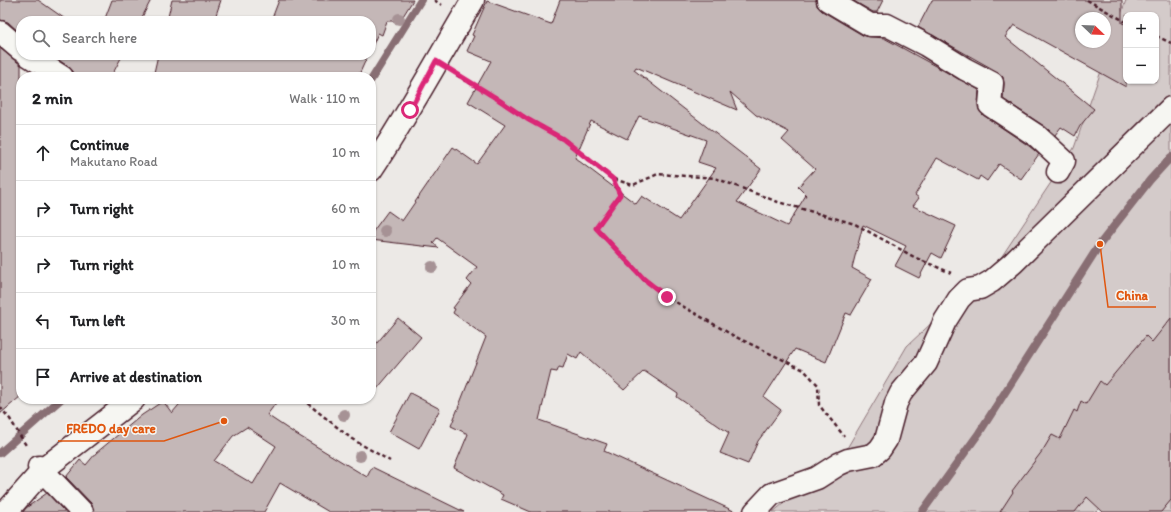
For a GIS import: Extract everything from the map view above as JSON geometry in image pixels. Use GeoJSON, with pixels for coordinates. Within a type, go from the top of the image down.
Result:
{"type":"FeatureCollection","features":[{"type":"Feature","properties":{"kind":"street"},"geometry":{"type":"LineString","coordinates":[[376,161],[410,110],[436,61],[473,0]]}},
{"type":"Feature","properties":{"kind":"street"},"geometry":{"type":"LineString","coordinates":[[828,0],[870,25],[887,25],[926,44],[965,69],[992,83],[990,105],[1037,136],[1064,161],[1058,172]]}},
{"type":"Feature","properties":{"kind":"street"},"geometry":{"type":"LineString","coordinates":[[0,32],[16,46]]}},
{"type":"Feature","properties":{"kind":"street"},"geometry":{"type":"LineString","coordinates":[[36,60],[54,72]]}},
{"type":"Feature","properties":{"kind":"street"},"geometry":{"type":"LineString","coordinates":[[755,512],[772,494],[817,478],[838,464],[860,457],[873,455],[884,444],[896,403],[901,393],[923,368],[945,321],[959,299],[968,290],[980,288],[992,281],[1013,263],[1171,108]]}},
{"type":"Feature","properties":{"kind":"street"},"geometry":{"type":"LineString","coordinates":[[6,512],[41,469],[127,404]]}},
{"type":"Feature","properties":{"kind":"street"},"geometry":{"type":"LineString","coordinates":[[41,469],[82,512]]}},
{"type":"Feature","properties":{"kind":"path"},"geometry":{"type":"LineString","coordinates":[[1086,0],[1123,20]]}},
{"type":"Feature","properties":{"kind":"path"},"geometry":{"type":"LineString","coordinates":[[1159,37],[1171,43]]}},
{"type":"Feature","properties":{"kind":"path"},"geometry":{"type":"LineString","coordinates":[[436,61],[527,119],[563,139],[613,179],[633,185],[658,174],[715,178],[750,190],[778,202],[855,224],[916,258],[955,274],[968,290]]}},
{"type":"Feature","properties":{"kind":"path"},"geometry":{"type":"LineString","coordinates":[[613,179],[620,195],[596,228],[644,279],[667,297],[734,336],[804,370],[818,385],[819,405],[860,457]]}},
{"type":"Feature","properties":{"kind":"path"},"geometry":{"type":"LineString","coordinates":[[308,404],[352,439],[390,462]]}},
{"type":"Feature","properties":{"kind":"path"},"geometry":{"type":"LineString","coordinates":[[0,408],[10,419],[41,469]]}},
{"type":"Feature","properties":{"kind":"shaded area"},"geometry":{"type":"Polygon","coordinates":[[[1126,0],[1171,0],[1171,512],[1150,512],[1113,495],[1096,512],[773,512],[843,455],[907,346],[1000,259],[1074,148],[1109,48],[1111,48],[1111,43],[1126,0]]]}},
{"type":"Feature","properties":{"kind":"building"},"geometry":{"type":"Polygon","coordinates":[[[0,0],[38,0],[61,16],[16,16],[16,29],[8,22],[0,20],[0,0]]]}},
{"type":"Feature","properties":{"kind":"building"},"geometry":{"type":"Polygon","coordinates":[[[112,0],[151,0],[143,16],[106,16],[112,0]]]}},
{"type":"Feature","properties":{"kind":"building"},"geometry":{"type":"Polygon","coordinates":[[[172,0],[221,0],[216,16],[168,16],[172,0]]]}},
{"type":"Feature","properties":{"kind":"building"},"geometry":{"type":"Polygon","coordinates":[[[279,0],[413,0],[400,21],[387,21],[382,35],[378,33],[376,38],[376,16],[273,16],[279,0]]]}},
{"type":"Feature","properties":{"kind":"building"},"geometry":{"type":"Polygon","coordinates":[[[560,0],[816,0],[817,6],[822,11],[864,36],[884,38],[979,90],[978,104],[979,110],[983,115],[1039,154],[1021,179],[999,164],[987,181],[980,176],[978,180],[937,158],[915,195],[919,198],[913,206],[956,226],[941,258],[932,253],[919,278],[895,266],[906,246],[863,225],[852,268],[872,279],[851,315],[846,313],[826,362],[795,349],[764,397],[781,410],[758,441],[748,464],[720,453],[729,433],[677,397],[678,394],[644,371],[624,390],[581,352],[577,359],[568,354],[563,368],[559,367],[557,372],[551,371],[539,420],[607,444],[604,451],[736,512],[531,512],[501,499],[503,495],[454,468],[468,434],[451,426],[486,337],[453,313],[455,309],[453,308],[471,284],[467,280],[477,267],[437,238],[433,243],[439,248],[376,241],[376,227],[388,211],[402,221],[453,147],[477,164],[505,125],[468,102],[491,61],[467,51],[474,36],[472,35],[487,1],[551,24],[560,0]],[[636,67],[634,70],[761,169],[737,202],[787,226],[806,195],[798,187],[815,169],[782,140],[789,132],[756,115],[730,92],[737,110],[636,67]],[[639,116],[627,139],[591,121],[575,158],[636,204],[642,196],[679,220],[716,168],[698,162],[706,140],[639,116]]]}},
{"type":"Feature","properties":{"kind":"building"},"geometry":{"type":"Polygon","coordinates":[[[852,0],[883,0],[877,12],[873,12],[852,0]]]}},
{"type":"Feature","properties":{"kind":"building"},"geometry":{"type":"Polygon","coordinates":[[[932,0],[1122,0],[1123,84],[1126,84],[1126,87],[1014,25],[1005,37],[1094,109],[1080,126],[1075,136],[1061,127],[1055,135],[1003,99],[1003,77],[998,72],[918,27],[932,0]]]}},
{"type":"Feature","properties":{"kind":"building"},"geometry":{"type":"Polygon","coordinates":[[[0,48],[21,65],[21,72],[16,72],[16,400],[0,414],[0,48]]]}},
{"type":"Feature","properties":{"kind":"building"},"geometry":{"type":"Polygon","coordinates":[[[58,60],[120,60],[114,72],[73,72],[69,67],[58,60]]]}},
{"type":"Feature","properties":{"kind":"building"},"geometry":{"type":"Polygon","coordinates":[[[157,60],[366,60],[360,72],[154,72],[157,60]]]}},
{"type":"Feature","properties":{"kind":"building"},"geometry":{"type":"Polygon","coordinates":[[[398,318],[421,337],[376,390],[376,344],[398,318]]]}},
{"type":"Feature","properties":{"kind":"building"},"geometry":{"type":"Polygon","coordinates":[[[1171,318],[1171,500],[1161,512],[1103,512],[1087,497],[1075,512],[1000,512],[1013,492],[1012,491],[1043,450],[1052,435],[1060,439],[1074,410],[1077,412],[1081,401],[1086,404],[1100,381],[1105,385],[1146,336],[1152,342],[1171,318]]]}},
{"type":"Feature","properties":{"kind":"building"},"geometry":{"type":"Polygon","coordinates":[[[410,393],[440,409],[419,449],[389,432],[410,393]]]}},
{"type":"Feature","properties":{"kind":"building"},"geometry":{"type":"Polygon","coordinates":[[[158,404],[165,404],[172,413],[180,404],[275,404],[267,415],[367,477],[372,467],[464,512],[329,512],[280,483],[264,512],[94,512],[91,503],[66,477],[80,460],[86,465],[96,453],[142,415],[158,404]],[[247,427],[233,436],[214,461],[253,484],[276,446],[247,427]]]}},
{"type":"Feature","properties":{"kind":"building"},"geometry":{"type":"Polygon","coordinates":[[[47,493],[65,512],[23,512],[26,508],[47,493]]]}},
{"type":"Feature","properties":{"kind":"waterway"},"geometry":{"type":"LineString","coordinates":[[376,72],[421,0]]}},
{"type":"Feature","properties":{"kind":"waterway"},"geometry":{"type":"LineString","coordinates":[[922,512],[979,433],[1100,244],[1150,180],[1171,157]]}},
{"type":"Feature","properties":{"kind":"waterway"},"geometry":{"type":"LineString","coordinates":[[0,453],[55,404]]}},
{"type":"Feature","properties":{"kind":"place","name":"China"},"geometry":{"type":"Point","coordinates":[1100,244]}},
{"type":"Feature","properties":{"kind":"place","name":"FREDO day care"},"geometry":{"type":"Point","coordinates":[224,421]}},
{"type":"Feature","properties":{"kind":"route"},"geometry":{"type":"LineString","coordinates":[[410,110],[436,61],[443,67],[496,98],[527,119],[563,139],[613,179],[620,195],[596,228],[644,279],[667,297]]}}]}
